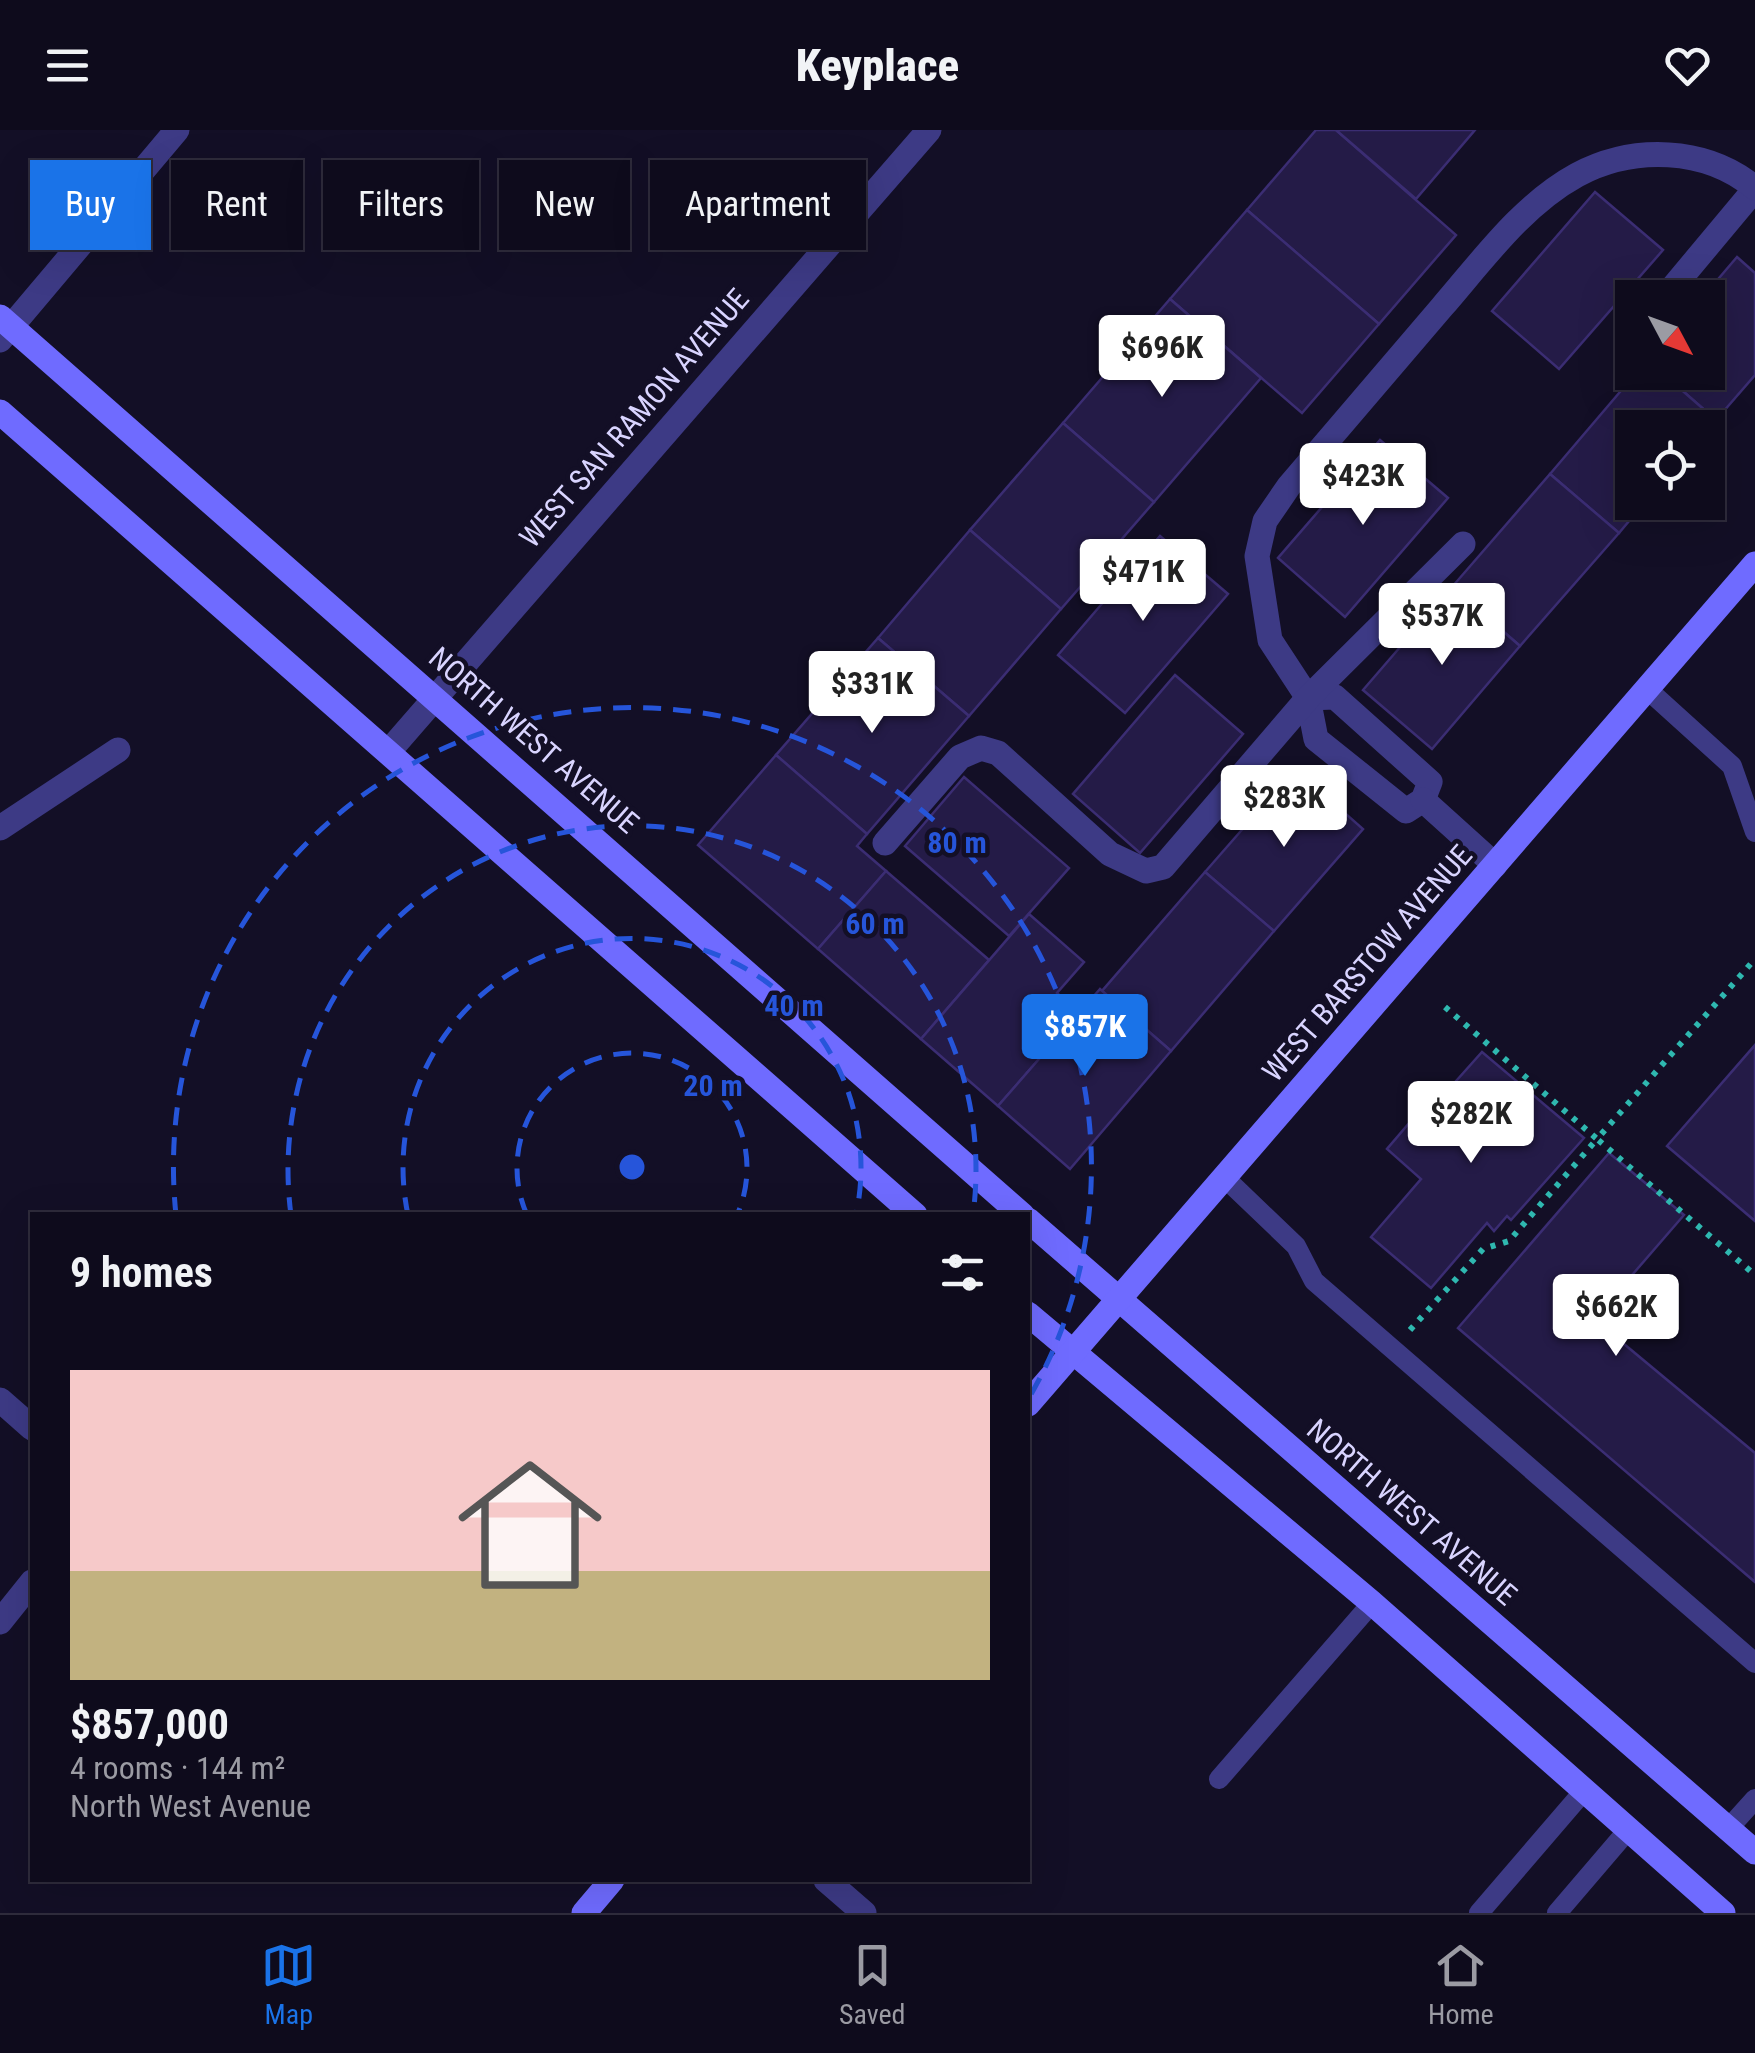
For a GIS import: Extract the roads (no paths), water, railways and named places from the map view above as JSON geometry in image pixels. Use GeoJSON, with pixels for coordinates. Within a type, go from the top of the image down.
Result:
{"type":"FeatureCollection","features":[{"type":"Feature","properties":{"kind":"main road","name":"NORTH WEST AVENUE"},"geometry":{"type":"LineString","coordinates":[[4,328],[435,696],[1019,1212]]}},
{"type":"Feature","properties":{"kind":"main road"},"geometry":{"type":"LineString","coordinates":[[0,412],[913,1212]]}},
{"type":"Feature","properties":{"kind":"main road","name":"WEST BARSTOW AVENUE"},"geometry":{"type":"LineString","coordinates":[[1030,1402],[1755,564]]}},
{"type":"Feature","properties":{"kind":"main road","name":"NORTH WEST AVENUE"},"geometry":{"type":"LineString","coordinates":[[1030,1221],[1755,1852]]}},
{"type":"Feature","properties":{"kind":"main road"},"geometry":{"type":"LineString","coordinates":[[1030,1316],[1372,1603],[1723,1913]]}},
{"type":"Feature","properties":{"kind":"main road"},"geometry":{"type":"LineString","coordinates":[[584,1913],[610,1882]]}},
{"type":"Feature","properties":{"kind":"street"},"geometry":{"type":"LineString","coordinates":[[4,328],[178,130]]}},
{"type":"Feature","properties":{"kind":"street","name":"WEST SAN RAMON AVENUE"},"geometry":{"type":"LineString","coordinates":[[390,750],[929,130]]}},
{"type":"Feature","properties":{"kind":"street"},"geometry":{"type":"LineString","coordinates":[[1308,698],[1335,697],[1430,782],[1423,800],[1406,811],[1316,739],[1308,698],[1270,640],[1257,556],[1264,521],[1288,486],[1500,240],[1576,176],[1624,156],[1688,155],[1737,173],[1755,191],[1755,224]]}},
{"type":"Feature","properties":{"kind":"street"},"geometry":{"type":"LineString","coordinates":[[1679,280],[1755,191]]}},
{"type":"Feature","properties":{"kind":"street"},"geometry":{"type":"LineString","coordinates":[[885,843],[960,757],[981,748],[998,753],[1110,854],[1146,872],[1164,866],[1308,698],[1464,544]]}},
{"type":"Feature","properties":{"kind":"street"},"geometry":{"type":"LineString","coordinates":[[0,828],[118,750]]}},
{"type":"Feature","properties":{"kind":"street"},"geometry":{"type":"LineString","coordinates":[[1423,800],[1495,865]]}},
{"type":"Feature","properties":{"kind":"street"},"geometry":{"type":"LineString","coordinates":[[0,1400],[30,1426]]}},
{"type":"Feature","properties":{"kind":"street"},"geometry":{"type":"LineString","coordinates":[[0,1622],[30,1584]]}},
{"type":"Feature","properties":{"kind":"street"},"geometry":{"type":"LineString","coordinates":[[828,1882],[864,1913]]}},
{"type":"Feature","properties":{"kind":"lane"},"geometry":{"type":"LineString","coordinates":[[1647,689],[1732,766],[1755,832]]}},
{"type":"Feature","properties":{"kind":"lane"},"geometry":{"type":"LineString","coordinates":[[1225,1178],[1296,1246],[1314,1281],[1755,1662]]}},
{"type":"Feature","properties":{"kind":"lane"},"geometry":{"type":"LineString","coordinates":[[1218,1779],[1372,1603]]}},
{"type":"Feature","properties":{"kind":"lane"},"geometry":{"type":"LineString","coordinates":[[1479,1913],[1583,1792]]}},
{"type":"Feature","properties":{"kind":"lane"},"geometry":{"type":"LineString","coordinates":[[1728,1829],[1755,1799]]}},
{"type":"Feature","properties":{"kind":"lane"},"geometry":{"type":"LineString","coordinates":[[1557,1913],[1628,1830]]}}]}
